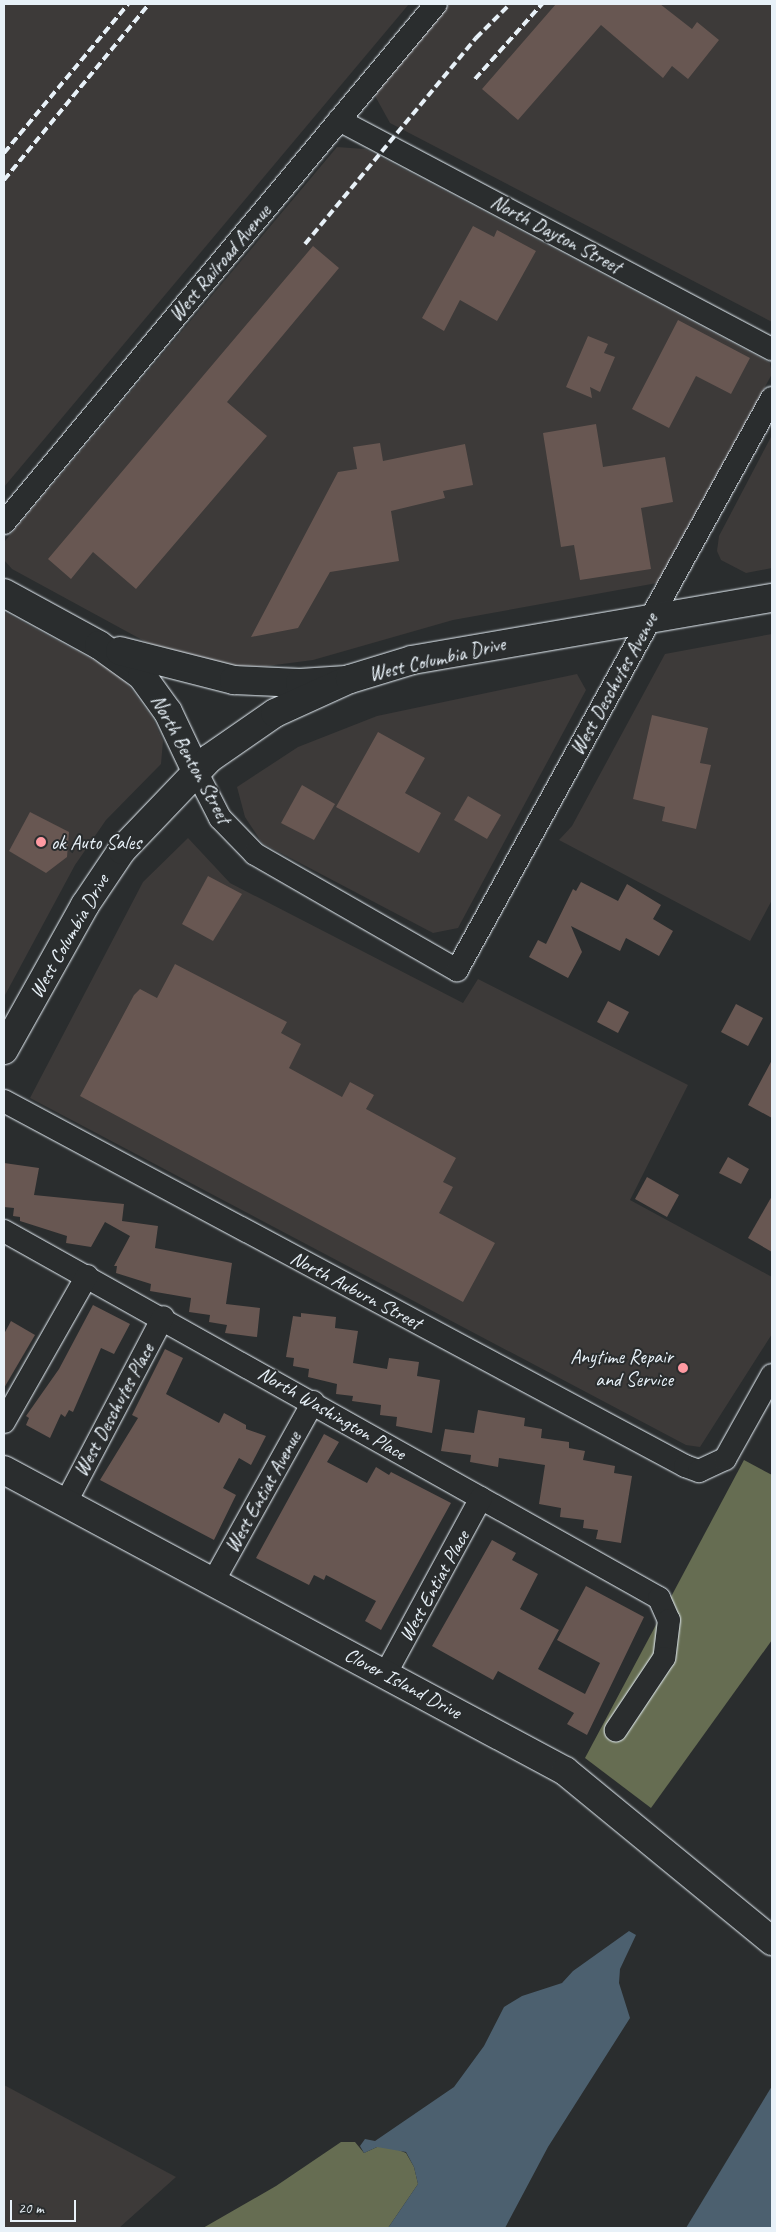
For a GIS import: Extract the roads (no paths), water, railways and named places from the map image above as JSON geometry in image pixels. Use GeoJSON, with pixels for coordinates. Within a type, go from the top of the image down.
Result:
{"type":"FeatureCollection","features":[{"type":"Feature","properties":{"kind":"street","name":"West Railroad Avenue"},"geometry":{"type":"LineString","coordinates":[[4,522],[436,4]]}},
{"type":"Feature","properties":{"kind":"street","name":"North Dayton Street"},"geometry":{"type":"LineString","coordinates":[[339,120],[772,349]]}},
{"type":"Feature","properties":{"kind":"street","name":"West Deschutes Avenue"},"geometry":{"type":"LineString","coordinates":[[457,970],[772,398]]}},
{"type":"Feature","properties":{"kind":"street","name":"North Benton Street"},"geometry":{"type":"LineString","coordinates":[[4,593],[100,645],[132,666],[152,686],[220,818],[254,854],[457,970]]}},
{"type":"Feature","properties":{"kind":"street","name":"West Columbia Drive"},"geometry":{"type":"LineString","coordinates":[[4,1050],[122,850],[196,771],[263,720],[350,679],[435,655],[772,598]]}},
{"type":"Feature","properties":{"kind":"street"},"geometry":{"type":"LineString","coordinates":[[100,645],[179,669],[234,680],[307,683],[350,679]]}},
{"type":"Feature","properties":{"kind":"street","name":"North Auburn Street"},"geometry":{"type":"LineString","coordinates":[[4,1101],[685,1466],[699,1471],[710,1469],[725,1458],[772,1375]]}},
{"type":"Feature","properties":{"kind":"street","name":"North Washington Place"},"geometry":{"type":"LineString","coordinates":[[4,1231],[163,1317],[659,1598],[669,1620],[664,1658],[616,1730]]}},
{"type":"Feature","properties":{"kind":"street"},"geometry":{"type":"LineString","coordinates":[[4,1422],[87,1276]]}},
{"type":"Feature","properties":{"kind":"street","name":"West Deschutes Place"},"geometry":{"type":"LineString","coordinates":[[65,1504],[163,1317]]}},
{"type":"Feature","properties":{"kind":"street","name":"West Entiat Avenue"},"geometry":{"type":"LineString","coordinates":[[213,1582],[313,1402]]}},
{"type":"Feature","properties":{"kind":"street","name":"Clover Island Drive"},"geometry":{"type":"LineString","coordinates":[[4,1470],[386,1674],[589,1787],[772,1941]]}},
{"type":"Feature","properties":{"kind":"street","name":"West Entiat Place"},"geometry":{"type":"LineString","coordinates":[[386,1674],[482,1498]]}},
{"type":"Feature","properties":{"kind":"water"},"geometry":{"type":"Polygon","coordinates":[[[629,1931],[636,1935],[620,1969],[619,1983],[630,2018],[548,2147],[505,2228],[388,2228],[418,2184],[414,2167],[406,2152],[377,2147],[364,2153],[360,2146],[365,2139],[375,2141],[454,2087],[484,2046],[504,2007],[522,1996],[562,1983],[573,1971],[629,1931]]]}},
{"type":"Feature","properties":{"kind":"water"},"geometry":{"type":"Polygon","coordinates":[[[772,2086],[772,2228],[686,2228],[772,2086]]]}},
{"type":"Feature","properties":{"kind":"railway"},"geometry":{"type":"LineString","coordinates":[[4,153],[128,4]]}},
{"type":"Feature","properties":{"kind":"railway"},"geometry":{"type":"LineString","coordinates":[[4,180],[149,4]]}},
{"type":"Feature","properties":{"kind":"railway"},"geometry":{"type":"LineString","coordinates":[[305,244],[476,38],[510,4]]}},
{"type":"Feature","properties":{"kind":"railway"},"geometry":{"type":"LineString","coordinates":[[475,79],[542,4]]}},
{"type":"Feature","properties":{"kind":"place","name":"ok Auto Sales"},"geometry":{"type":"Point","coordinates":[41,842]}},
{"type":"Feature","properties":{"kind":"place","name":"Anytime Repair and Service"},"geometry":{"type":"Point","coordinates":[683,1368]}}]}
